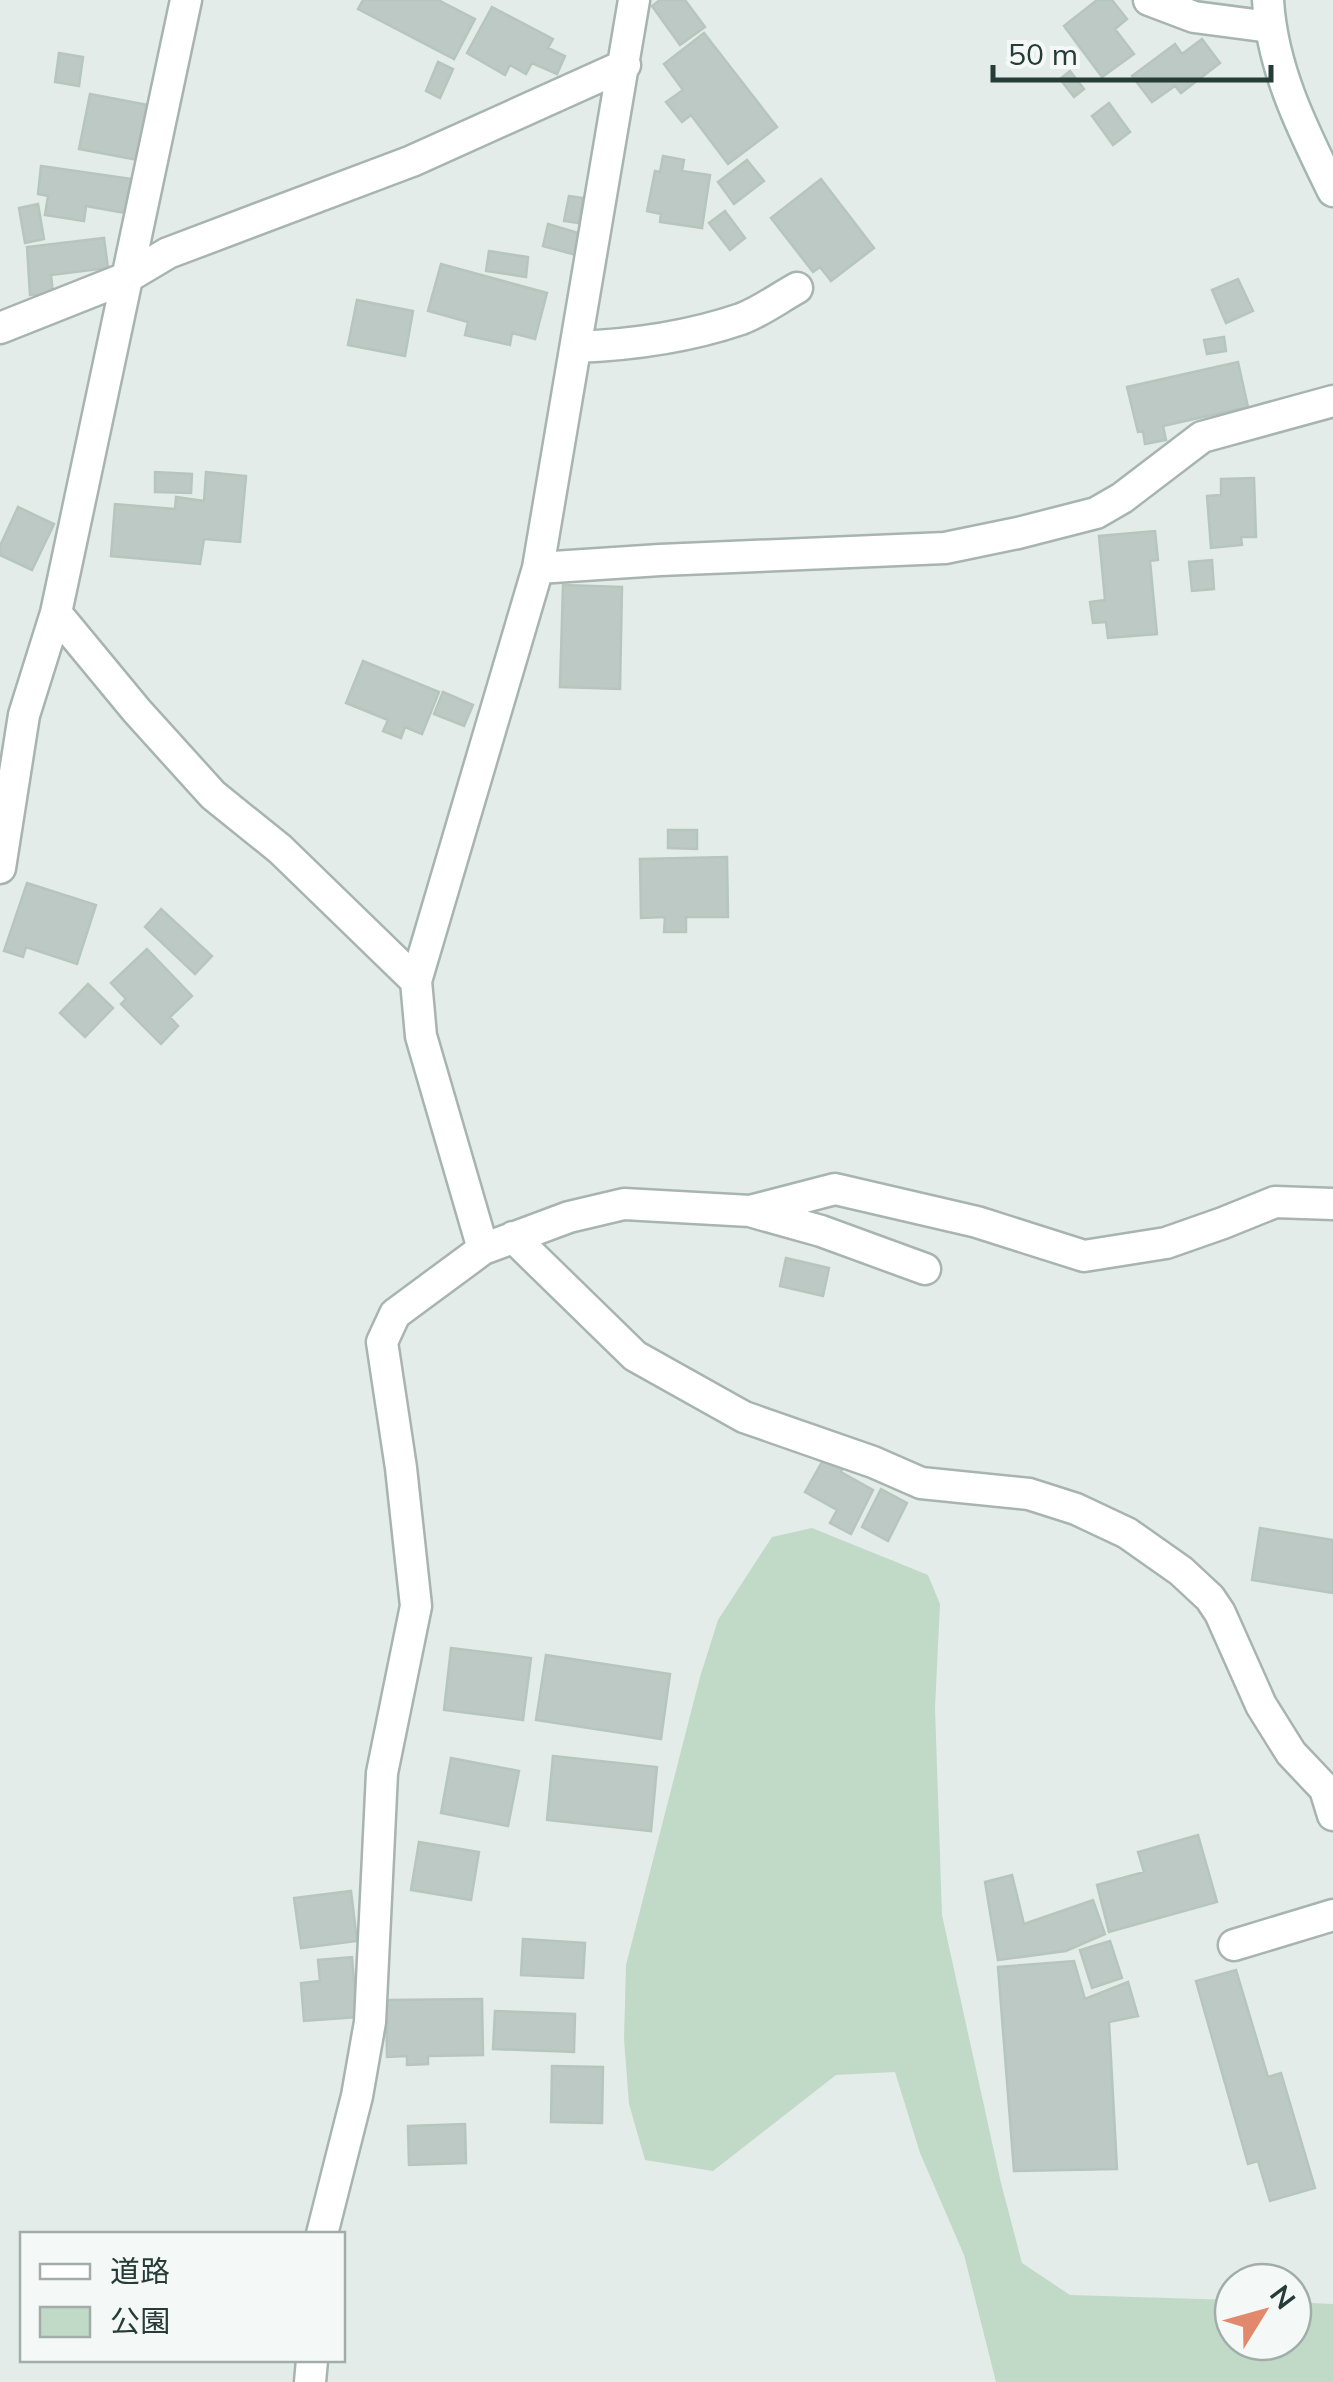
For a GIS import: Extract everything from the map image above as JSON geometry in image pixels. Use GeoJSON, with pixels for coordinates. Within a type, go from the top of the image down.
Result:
{"type":"FeatureCollection","features":[{"type":"Feature","properties":{"kind":"street"},"geometry":{"type":"LineString","coordinates":[[0,868],[24,714],[56,613],[186,0]]}},
{"type":"Feature","properties":{"kind":"street"},"geometry":{"type":"LineString","coordinates":[[484,1249],[422,1036],[416,981],[538,568],[634,0]]}},
{"type":"Feature","properties":{"kind":"street"},"geometry":{"type":"LineString","coordinates":[[1149,0],[1194,17],[1269,14],[1276,54],[1294,109],[1333,191]]}},
{"type":"Feature","properties":{"kind":"street"},"geometry":{"type":"LineString","coordinates":[[0,328],[126,278],[168,253],[412,161],[625,65]]}},
{"type":"Feature","properties":{"kind":"street"},"geometry":{"type":"LineString","coordinates":[[576,347],[628,345],[700,330],[744,318],[796,288]]}},
{"type":"Feature","properties":{"kind":"street"},"geometry":{"type":"LineString","coordinates":[[538,568],[945,548],[1018,533],[1096,513],[1202,437],[1333,401]]}},
{"type":"Feature","properties":{"kind":"street"},"geometry":{"type":"LineString","coordinates":[[56,613],[137,712],[213,794],[280,848],[416,981]]}},
{"type":"Feature","properties":{"kind":"street"},"geometry":{"type":"LineString","coordinates":[[750,1211],[835,1189],[977,1222],[1084,1256],[1166,1243],[1275,1202],[1333,1204]]}},
{"type":"Feature","properties":{"kind":"street"},"geometry":{"type":"LineString","coordinates":[[323,2232],[358,2096],[370,2022],[382,1772],[416,1606],[382,1342],[395,1314],[484,1249],[568,1217],[624,1204],[750,1211],[820,1231],[925,1269]]}},
{"type":"Feature","properties":{"kind":"street"},"geometry":{"type":"LineString","coordinates":[[514,1237],[635,1356],[744,1417],[921,1483],[1029,1494],[1076,1509],[1127,1533],[1181,1571],[1210,1598],[1220,1614],[1261,1705],[1291,1753],[1324,1789],[1333,1815]]}},
{"type":"Feature","properties":{"kind":"street"},"geometry":{"type":"LineString","coordinates":[[1234,1945],[1333,1915]]}},
{"type":"Feature","properties":{"kind":"green space"},"geometry":{"type":"Polygon","coordinates":[[[812,1528],[928,1575],[940,1604],[935,1708],[942,1915],[1022,2263],[1070,2295],[1213,2299],[1213,2362],[1313,2362],[1313,2303],[1333,2304],[1333,2382],[996,2382],[964,2255],[920,2153],[895,2072],[836,2075],[713,2171],[645,2160],[629,2104],[624,2039],[626,1965],[718,1620],[772,1537],[812,1528]]]}},
{"type":"Feature","properties":{"kind":"building"},"geometry":{"type":"Polygon","coordinates":[[[363,0],[438,0],[475,19],[454,59],[358,9],[363,0]]]}},
{"type":"Feature","properties":{"kind":"building"},"geometry":{"type":"Polygon","coordinates":[[[660,0],[685,0],[705,27],[680,45],[652,6],[660,0]]]}},
{"type":"Feature","properties":{"kind":"building"},"geometry":{"type":"Polygon","coordinates":[[[1097,0],[1112,0],[1127,19],[1115,29],[1134,54],[1102,77],[1064,26],[1097,0]]]}},
{"type":"Feature","properties":{"kind":"building"},"geometry":{"type":"Polygon","coordinates":[[[492,7],[553,39],[548,48],[565,56],[557,74],[532,63],[526,74],[510,65],[505,75],[467,53],[492,7]]]}},
{"type":"Feature","properties":{"kind":"building"},"geometry":{"type":"Polygon","coordinates":[[[704,33],[777,127],[728,164],[691,115],[682,122],[666,102],[683,90],[664,64],[704,33]]]}},
{"type":"Feature","properties":{"kind":"building"},"geometry":{"type":"Polygon","coordinates":[[[1202,39],[1220,63],[1181,93],[1175,86],[1152,102],[1132,76],[1175,44],[1182,54],[1202,39]]]}},
{"type":"Feature","properties":{"kind":"building"},"geometry":{"type":"Polygon","coordinates":[[[59,53],[83,57],[79,86],[55,82],[59,53]]]}},
{"type":"Feature","properties":{"kind":"building"},"geometry":{"type":"Polygon","coordinates":[[[438,62],[453,69],[440,98],[426,91],[438,62]]]}},
{"type":"Feature","properties":{"kind":"building"},"geometry":{"type":"Polygon","coordinates":[[[1070,71],[1084,89],[1074,97],[1060,79],[1070,71]]]}},
{"type":"Feature","properties":{"kind":"building"},"geometry":{"type":"Polygon","coordinates":[[[90,94],[148,105],[138,160],[79,149],[90,94]]]}},
{"type":"Feature","properties":{"kind":"building"},"geometry":{"type":"Polygon","coordinates":[[[1109,103],[1130,132],[1113,145],[1092,116],[1109,103]]]}},
{"type":"Feature","properties":{"kind":"building"},"geometry":{"type":"Polygon","coordinates":[[[663,156],[684,160],[682,171],[710,175],[702,228],[660,222],[661,214],[647,211],[655,171],[660,172],[663,156]]]}},
{"type":"Feature","properties":{"kind":"building"},"geometry":{"type":"Polygon","coordinates":[[[747,160],[764,181],[734,204],[718,182],[747,160]]]}},
{"type":"Feature","properties":{"kind":"building"},"geometry":{"type":"Polygon","coordinates":[[[41,166],[132,179],[125,213],[86,206],[84,221],[45,215],[48,196],[38,194],[41,166]]]}},
{"type":"Feature","properties":{"kind":"building"},"geometry":{"type":"Polygon","coordinates":[[[821,179],[874,248],[831,281],[820,267],[813,272],[771,218],[821,179]]]}},
{"type":"Feature","properties":{"kind":"building"},"geometry":{"type":"Polygon","coordinates":[[[569,196],[583,198],[579,223],[564,221],[569,196]]]}},
{"type":"Feature","properties":{"kind":"building"},"geometry":{"type":"Polygon","coordinates":[[[38,204],[44,239],[25,243],[19,208],[38,204]]]}},
{"type":"Feature","properties":{"kind":"building"},"geometry":{"type":"Polygon","coordinates":[[[725,211],[745,238],[730,250],[709,223],[725,211]]]}},
{"type":"Feature","properties":{"kind":"building"},"geometry":{"type":"Polygon","coordinates":[[[548,224],[582,234],[576,255],[543,246],[548,224]]]}},
{"type":"Feature","properties":{"kind":"building"},"geometry":{"type":"Polygon","coordinates":[[[104,238],[108,268],[51,275],[53,293],[30,295],[27,247],[104,238]]]}},
{"type":"Feature","properties":{"kind":"building"},"geometry":{"type":"Polygon","coordinates":[[[489,251],[528,257],[526,277],[486,271],[489,251]]]}},
{"type":"Feature","properties":{"kind":"building"},"geometry":{"type":"Polygon","coordinates":[[[441,264],[547,293],[535,339],[512,333],[510,345],[465,335],[468,322],[428,311],[441,264]]]}},
{"type":"Feature","properties":{"kind":"building"},"geometry":{"type":"Polygon","coordinates":[[[1238,279],[1253,311],[1226,323],[1212,290],[1238,279]]]}},
{"type":"Feature","properties":{"kind":"building"},"geometry":{"type":"Polygon","coordinates":[[[357,300],[413,311],[405,356],[348,345],[357,300]]]}},
{"type":"Feature","properties":{"kind":"building"},"geometry":{"type":"Polygon","coordinates":[[[1224,337],[1226,351],[1207,354],[1204,340],[1224,337]]]}},
{"type":"Feature","properties":{"kind":"building"},"geometry":{"type":"Polygon","coordinates":[[[1238,362],[1248,407],[1163,426],[1166,440],[1145,444],[1143,431],[1138,432],[1127,387],[1238,362]]]}},
{"type":"Feature","properties":{"kind":"building"},"geometry":{"type":"Polygon","coordinates":[[[155,472],[192,474],[191,493],[155,492],[155,472]]]}},
{"type":"Feature","properties":{"kind":"building"},"geometry":{"type":"Polygon","coordinates":[[[206,472],[246,476],[240,542],[204,539],[200,564],[111,556],[115,504],[175,509],[176,497],[204,501],[206,472]]]}},
{"type":"Feature","properties":{"kind":"building"},"geometry":{"type":"Polygon","coordinates":[[[1254,478],[1256,537],[1241,537],[1242,545],[1211,548],[1207,496],[1221,495],[1221,479],[1254,478]]]}},
{"type":"Feature","properties":{"kind":"building"},"geometry":{"type":"Polygon","coordinates":[[[18,507],[54,524],[32,570],[0,555],[0,546],[18,507]]]}},
{"type":"Feature","properties":{"kind":"building"},"geometry":{"type":"Polygon","coordinates":[[[1155,531],[1158,560],[1150,561],[1157,634],[1108,638],[1106,622],[1093,623],[1090,602],[1105,600],[1099,536],[1155,531]]]}},
{"type":"Feature","properties":{"kind":"building"},"geometry":{"type":"Polygon","coordinates":[[[1212,560],[1214,589],[1192,591],[1189,562],[1212,560]]]}},
{"type":"Feature","properties":{"kind":"building"},"geometry":{"type":"Polygon","coordinates":[[[563,585],[622,587],[620,689],[560,687],[563,585]]]}},
{"type":"Feature","properties":{"kind":"building"},"geometry":{"type":"Polygon","coordinates":[[[363,661],[439,692],[422,734],[405,727],[401,738],[383,731],[388,720],[346,703],[363,661]]]}},
{"type":"Feature","properties":{"kind":"building"},"geometry":{"type":"Polygon","coordinates":[[[443,692],[473,705],[464,726],[434,714],[443,692]]]}},
{"type":"Feature","properties":{"kind":"building"},"geometry":{"type":"Polygon","coordinates":[[[668,830],[697,830],[697,849],[668,848],[668,830]]]}},
{"type":"Feature","properties":{"kind":"building"},"geometry":{"type":"Polygon","coordinates":[[[727,857],[728,917],[686,917],[686,932],[664,932],[665,917],[641,918],[640,859],[727,857]]]}},
{"type":"Feature","properties":{"kind":"building"},"geometry":{"type":"Polygon","coordinates":[[[27,883],[96,905],[77,964],[26,947],[23,957],[4,951],[27,883]]]}},
{"type":"Feature","properties":{"kind":"building"},"geometry":{"type":"Polygon","coordinates":[[[161,909],[212,956],[195,974],[145,927],[161,909]]]}},
{"type":"Feature","properties":{"kind":"building"},"geometry":{"type":"Polygon","coordinates":[[[147,949],[192,996],[170,1017],[178,1026],[161,1044],[121,1004],[126,999],[111,983],[147,949]]]}},
{"type":"Feature","properties":{"kind":"building"},"geometry":{"type":"Polygon","coordinates":[[[88,984],[113,1008],[85,1037],[60,1013],[88,984]]]}},
{"type":"Feature","properties":{"kind":"building"},"geometry":{"type":"Polygon","coordinates":[[[786,1258],[829,1268],[823,1296],[780,1286],[786,1258]]]}},
{"type":"Feature","properties":{"kind":"building"},"geometry":{"type":"Polygon","coordinates":[[[826,1455],[844,1466],[841,1472],[873,1490],[851,1534],[830,1523],[837,1510],[805,1492],[826,1455]]]}},
{"type":"Feature","properties":{"kind":"building"},"geometry":{"type":"Polygon","coordinates":[[[881,1489],[907,1503],[888,1541],[862,1527],[881,1489]]]}},
{"type":"Feature","properties":{"kind":"building"},"geometry":{"type":"Polygon","coordinates":[[[1260,1528],[1333,1540],[1333,1593],[1252,1580],[1260,1528]]]}},
{"type":"Feature","properties":{"kind":"building"},"geometry":{"type":"Polygon","coordinates":[[[451,1648],[531,1658],[523,1720],[444,1710],[451,1648]]]}},
{"type":"Feature","properties":{"kind":"building"},"geometry":{"type":"Polygon","coordinates":[[[546,1655],[670,1674],[661,1739],[536,1720],[546,1655]]]}},
{"type":"Feature","properties":{"kind":"building"},"geometry":{"type":"Polygon","coordinates":[[[553,1756],[657,1767],[651,1831],[547,1820],[553,1756]]]}},
{"type":"Feature","properties":{"kind":"building"},"geometry":{"type":"Polygon","coordinates":[[[451,1758],[519,1771],[508,1826],[441,1813],[451,1758]]]}},
{"type":"Feature","properties":{"kind":"building"},"geometry":{"type":"Polygon","coordinates":[[[1198,1835],[1217,1902],[1109,1932],[1097,1885],[1144,1872],[1138,1852],[1198,1835]]]}},
{"type":"Feature","properties":{"kind":"building"},"geometry":{"type":"Polygon","coordinates":[[[419,1842],[479,1852],[471,1900],[411,1890],[419,1842]]]}},
{"type":"Feature","properties":{"kind":"building"},"geometry":{"type":"Polygon","coordinates":[[[1012,1875],[1024,1924],[1093,1900],[1105,1934],[1066,1951],[998,1960],[985,1882],[1012,1875]]]}},
{"type":"Feature","properties":{"kind":"building"},"geometry":{"type":"Polygon","coordinates":[[[351,1891],[357,1941],[301,1948],[294,1898],[351,1891]]]}},
{"type":"Feature","properties":{"kind":"building"},"geometry":{"type":"Polygon","coordinates":[[[523,1939],[585,1943],[583,1978],[521,1975],[523,1939]]]}},
{"type":"Feature","properties":{"kind":"building"},"geometry":{"type":"Polygon","coordinates":[[[1110,1941],[1122,1978],[1092,1988],[1080,1950],[1110,1941]]]}},
{"type":"Feature","properties":{"kind":"building"},"geometry":{"type":"Polygon","coordinates":[[[352,1957],[357,2017],[304,2021],[301,1983],[320,1981],[318,1960],[352,1957]]]}},
{"type":"Feature","properties":{"kind":"building"},"geometry":{"type":"Polygon","coordinates":[[[1074,1961],[1085,1999],[1128,1982],[1138,2016],[1109,2022],[1117,2169],[1014,2171],[998,1967],[1074,1961]]]}},
{"type":"Feature","properties":{"kind":"building"},"geometry":{"type":"Polygon","coordinates":[[[1236,1970],[1268,2077],[1281,2073],[1315,2188],[1270,2201],[1258,2161],[1248,2164],[1196,1981],[1236,1970]]]}},
{"type":"Feature","properties":{"kind":"building"},"geometry":{"type":"Polygon","coordinates":[[[482,1999],[483,2055],[428,2056],[428,2064],[407,2065],[407,2056],[387,2057],[386,2000],[482,1999]]]}},
{"type":"Feature","properties":{"kind":"building"},"geometry":{"type":"Polygon","coordinates":[[[495,2011],[575,2014],[574,2052],[493,2049],[495,2011]]]}},
{"type":"Feature","properties":{"kind":"building"},"geometry":{"type":"Polygon","coordinates":[[[552,2066],[603,2067],[602,2123],[551,2122],[552,2066]]]}},
{"type":"Feature","properties":{"kind":"building"},"geometry":{"type":"Polygon","coordinates":[[[465,2124],[466,2163],[409,2165],[408,2126],[465,2124]]]}}]}
